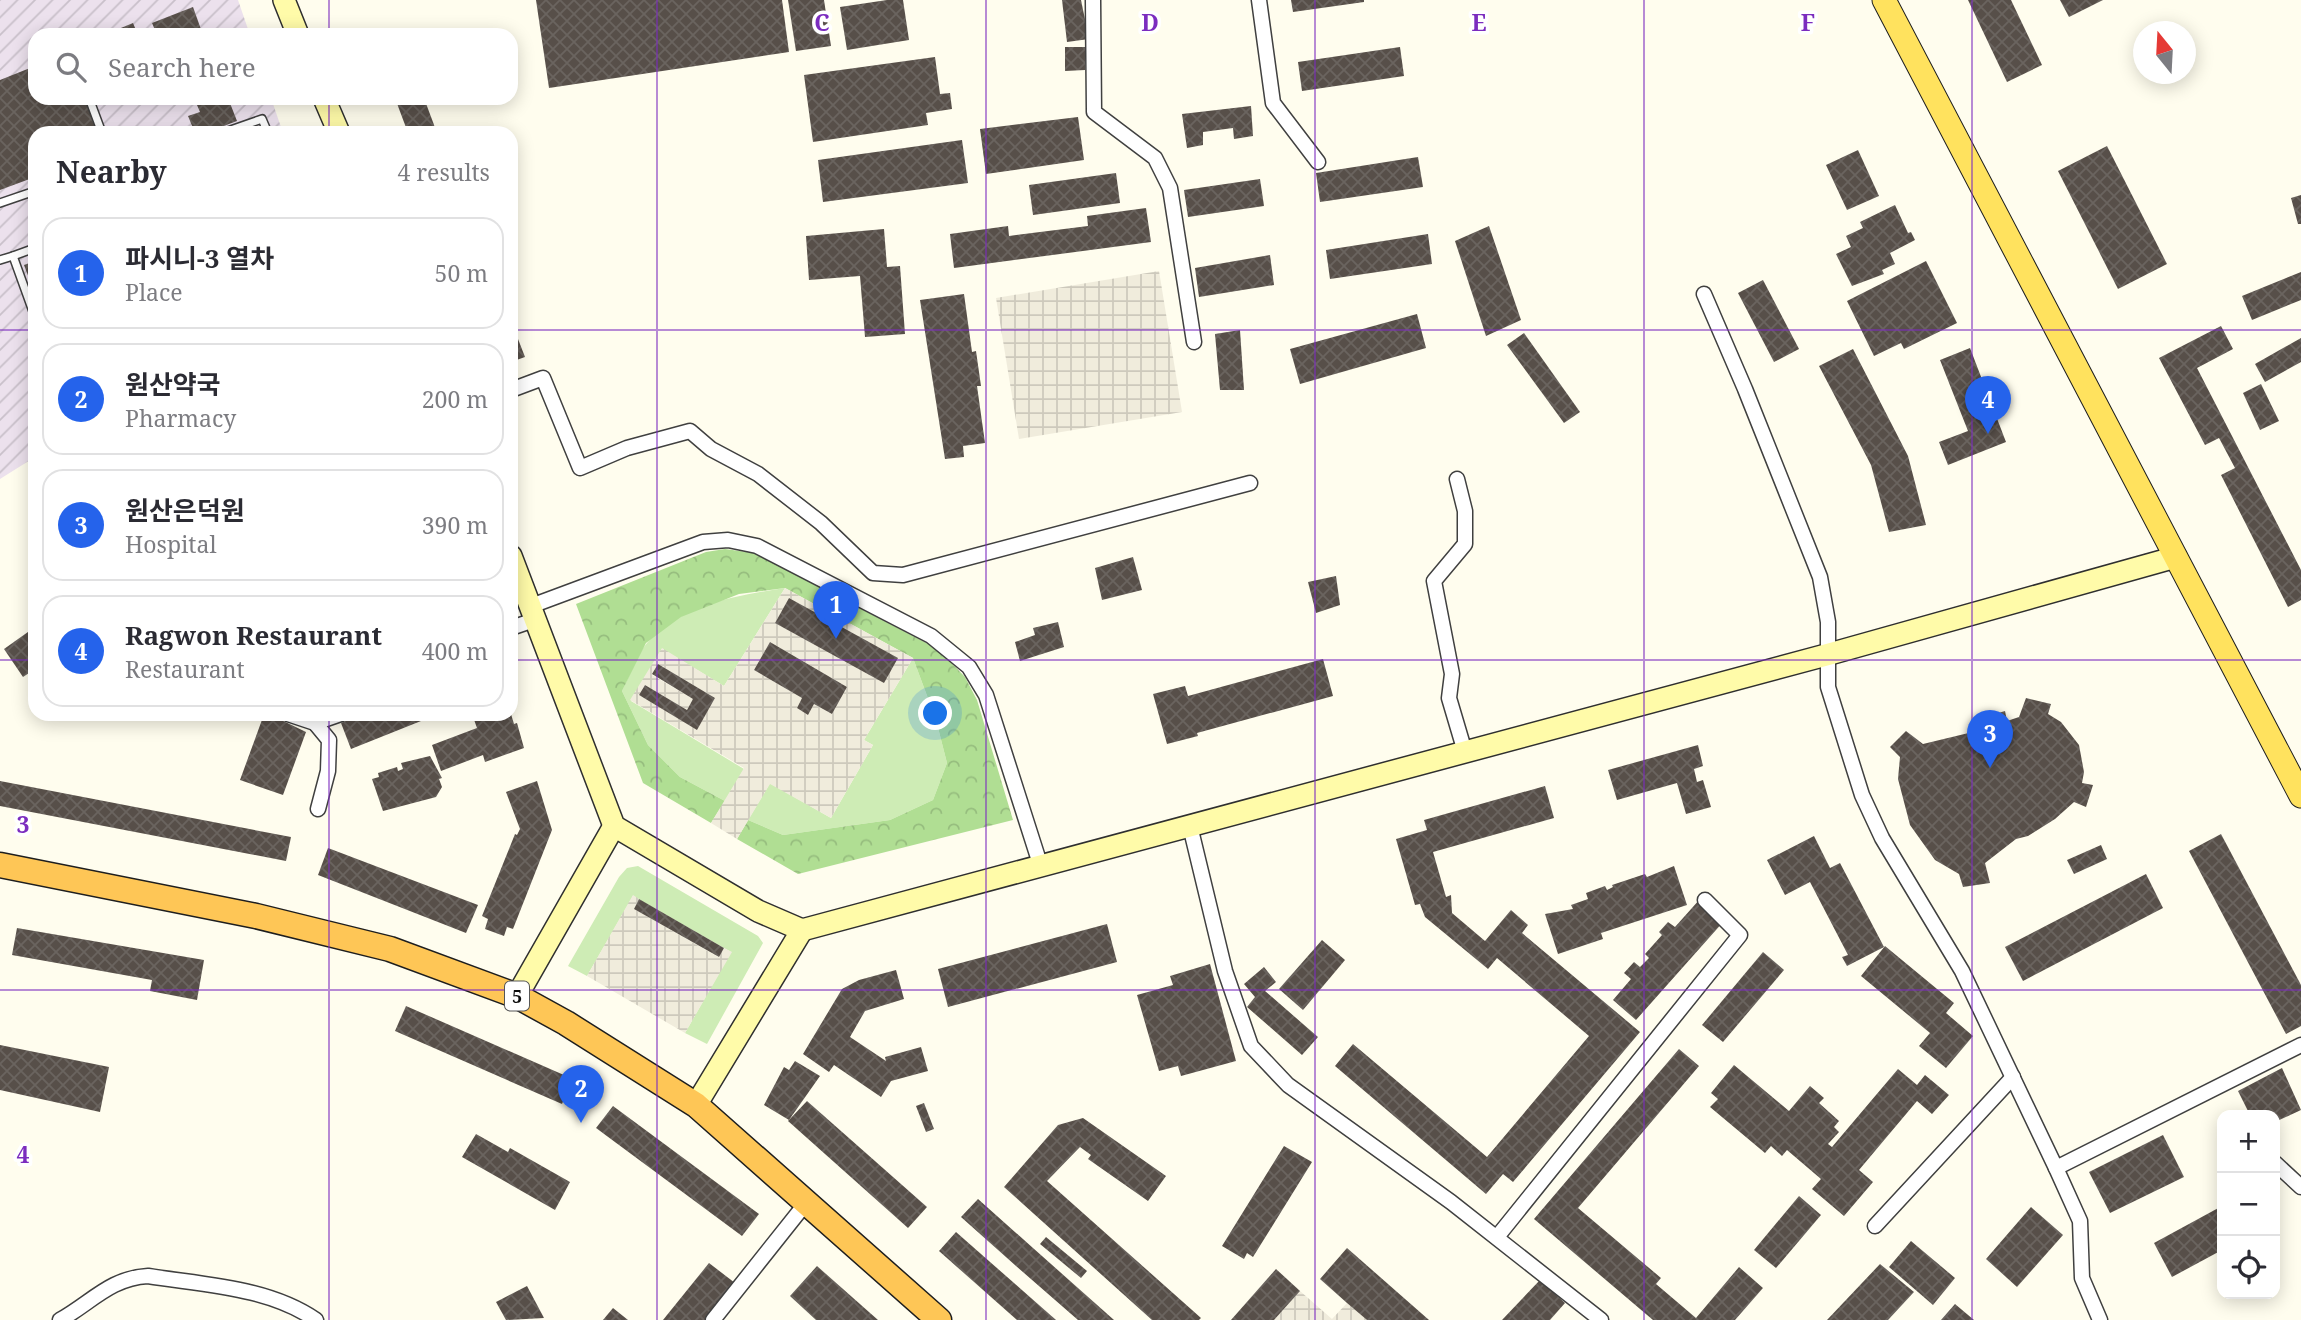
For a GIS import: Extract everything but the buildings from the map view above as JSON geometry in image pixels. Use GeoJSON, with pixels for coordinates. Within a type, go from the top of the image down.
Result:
{"type":"FeatureCollection","features":[{"type":"Feature","properties":{"kind":"highway","name":"5"},"geometry":{"type":"LineString","coordinates":[[0,865],[256,916],[390,949],[517,996],[566,1023],[696,1105],[939,1320]]}},
{"type":"Feature","properties":{"kind":"main road"},"geometry":{"type":"LineString","coordinates":[[284,0],[295,28]]}},
{"type":"Feature","properties":{"kind":"main road"},"geometry":{"type":"LineString","coordinates":[[1884,0],[2301,796]]}},
{"type":"Feature","properties":{"kind":"main road"},"geometry":{"type":"LineString","coordinates":[[327,105],[336,126]]}},
{"type":"Feature","properties":{"kind":"main road"},"geometry":{"type":"LineString","coordinates":[[518,573],[614,826],[758,911],[802,930],[1826,655],[2175,557]]}},
{"type":"Feature","properties":{"kind":"main road"},"geometry":{"type":"LineString","coordinates":[[517,996],[614,826]]}},
{"type":"Feature","properties":{"kind":"main road"},"geometry":{"type":"LineString","coordinates":[[696,1105],[802,930]]}},
{"type":"Feature","properties":{"kind":"street"},"geometry":{"type":"LineString","coordinates":[[1093,0],[1094,112],[1155,158],[1170,188],[1194,342]]}},
{"type":"Feature","properties":{"kind":"street"},"geometry":{"type":"LineString","coordinates":[[1259,0],[1273,103],[1318,162]]}},
{"type":"Feature","properties":{"kind":"street"},"geometry":{"type":"LineString","coordinates":[[1704,295],[1745,389],[1820,577],[1828,622],[1828,687],[1862,795],[1882,838],[1962,971],[2056,1168],[2080,1221],[2082,1278],[2100,1320]]}},
{"type":"Feature","properties":{"kind":"street"},"geometry":{"type":"LineString","coordinates":[[518,387],[543,378],[580,468],[627,449],[690,431],[711,449],[758,474],[821,523],[873,573],[903,575],[1250,483]]}},
{"type":"Feature","properties":{"kind":"street"},"geometry":{"type":"LineString","coordinates":[[1457,479],[1465,511],[1465,544],[1434,581],[1452,674],[1449,698],[1465,752]]}},
{"type":"Feature","properties":{"kind":"street"},"geometry":{"type":"LineString","coordinates":[[518,623],[534,612],[703,542],[728,540],[757,546],[931,636],[969,667],[986,695],[1041,867]]}},
{"type":"Feature","properties":{"kind":"street"},"geometry":{"type":"LineString","coordinates":[[309,721],[315,723],[329,740],[328,771],[318,808]]}},
{"type":"Feature","properties":{"kind":"street"},"geometry":{"type":"LineString","coordinates":[[315,723],[321,721]]}},
{"type":"Feature","properties":{"kind":"street"},"geometry":{"type":"LineString","coordinates":[[1189,826],[1237,1014],[1251,1046],[1288,1085],[1497,1237],[1601,1320]]}},
{"type":"Feature","properties":{"kind":"street"},"geometry":{"type":"LineString","coordinates":[[1497,1237],[1740,935],[1705,900]]}},
{"type":"Feature","properties":{"kind":"street"},"geometry":{"type":"LineString","coordinates":[[2056,1168],[2301,1045]]}},
{"type":"Feature","properties":{"kind":"street"},"geometry":{"type":"LineString","coordinates":[[1875,1226],[2013,1077]]}},
{"type":"Feature","properties":{"kind":"street"},"geometry":{"type":"LineString","coordinates":[[2280,1168],[2301,1187]]}},
{"type":"Feature","properties":{"kind":"street"},"geometry":{"type":"LineString","coordinates":[[713,1320],[806,1203]]}},
{"type":"Feature","properties":{"kind":"street"},"geometry":{"type":"LineString","coordinates":[[60,1320],[112,1284],[133,1277],[148,1276],[261,1294],[296,1307],[316,1320]]}},
{"type":"Feature","properties":{"kind":"lane"},"geometry":{"type":"LineString","coordinates":[[92,105],[99,126]]}},
{"type":"Feature","properties":{"kind":"lane"},"geometry":{"type":"LineString","coordinates":[[242,126],[262,119],[265,126]]}},
{"type":"Feature","properties":{"kind":"lane"},"geometry":{"type":"LineString","coordinates":[[0,203],[28,193]]}},
{"type":"Feature","properties":{"kind":"lane"},"geometry":{"type":"LineString","coordinates":[[0,260],[28,251]]}},
{"type":"Feature","properties":{"kind":"lane"},"geometry":{"type":"LineString","coordinates":[[13,256],[28,298]]}},
{"type":"Feature","properties":{"kind":"shaded area"},"geometry":{"type":"Polygon","coordinates":[[[0,0],[238,0],[248,28],[28,28],[28,105],[273,105],[281,126],[28,126],[28,461],[0,479],[0,0]]]}},
{"type":"Feature","properties":{"kind":"shaded area"},"geometry":{"type":"Polygon","coordinates":[[[1159,271],[1182,412],[1019,439],[996,298],[1159,271]]]}},
{"type":"Feature","properties":{"kind":"shaded area"},"geometry":{"type":"Polygon","coordinates":[[[785,588],[913,658],[864,740],[873,745],[831,818],[770,784],[737,839],[711,823],[744,768],[630,700],[662,648],[724,686],[785,588]],[[789,598],[775,623],[897,658],[789,598]],[[770,642],[754,670],[802,698],[797,708],[808,715],[814,704],[832,714],[847,687],[770,642]],[[658,664],[652,675],[693,699],[687,710],[645,685],[639,695],[697,729],[715,698],[658,664]]]}},
{"type":"Feature","properties":{"kind":"shaded area"},"geometry":{"type":"Polygon","coordinates":[[[633,895],[639,899],[634,909],[718,957],[724,948],[732,952],[685,1033],[587,976],[633,895]]]}},
{"type":"Feature","properties":{"kind":"shaded area"},"geometry":{"type":"Polygon","coordinates":[[[1300,1291],[1332,1319],[1347,1303],[1367,1320],[1274,1320],[1300,1291]]]}},
{"type":"Feature","properties":{"kind":"green space"},"geometry":{"type":"Polygon","coordinates":[[[725,549],[754,553],[938,649],[965,677],[977,700],[1013,820],[798,874],[737,839],[748,820],[783,835],[890,820],[933,800],[947,763],[936,720],[913,658],[785,588],[739,594],[681,617],[646,643],[622,691],[648,745],[680,777],[725,801],[711,823],[643,783],[576,604],[706,552],[725,549]]]}},
{"type":"Feature","properties":{"kind":"green space"},"geometry":{"type":"Polygon","coordinates":[[[785,588],[724,686],[662,649],[631,701],[744,769],[725,801],[680,777],[648,745],[622,691],[643,648],[660,630],[676,619],[729,598],[785,588]]]}},
{"type":"Feature","properties":{"kind":"green space"},"geometry":{"type":"Polygon","coordinates":[[[913,658],[936,720],[947,763],[933,800],[890,820],[783,835],[748,820],[770,783],[831,818],[873,745],[864,740],[913,658]]]}},
{"type":"Feature","properties":{"kind":"green space"},"geometry":{"type":"Polygon","coordinates":[[[638,866],[758,936],[763,943],[707,1044],[685,1033],[731,952],[633,896],[587,976],[568,966],[619,877],[627,868],[638,866]]]}},
{"type":"Feature","properties":{"kind":"place","name":"Ragwon Restaurant"},"geometry":{"type":"Point","coordinates":[1988,434]}},
{"type":"Feature","properties":{"kind":"place","name":"파시니-3 열차"},"geometry":{"type":"Point","coordinates":[836,639]}},
{"type":"Feature","properties":{"kind":"place","name":"원산은덕원"},"geometry":{"type":"Point","coordinates":[1990,768]}},
{"type":"Feature","properties":{"kind":"place","name":"원산약국"},"geometry":{"type":"Point","coordinates":[581,1123]}}]}
